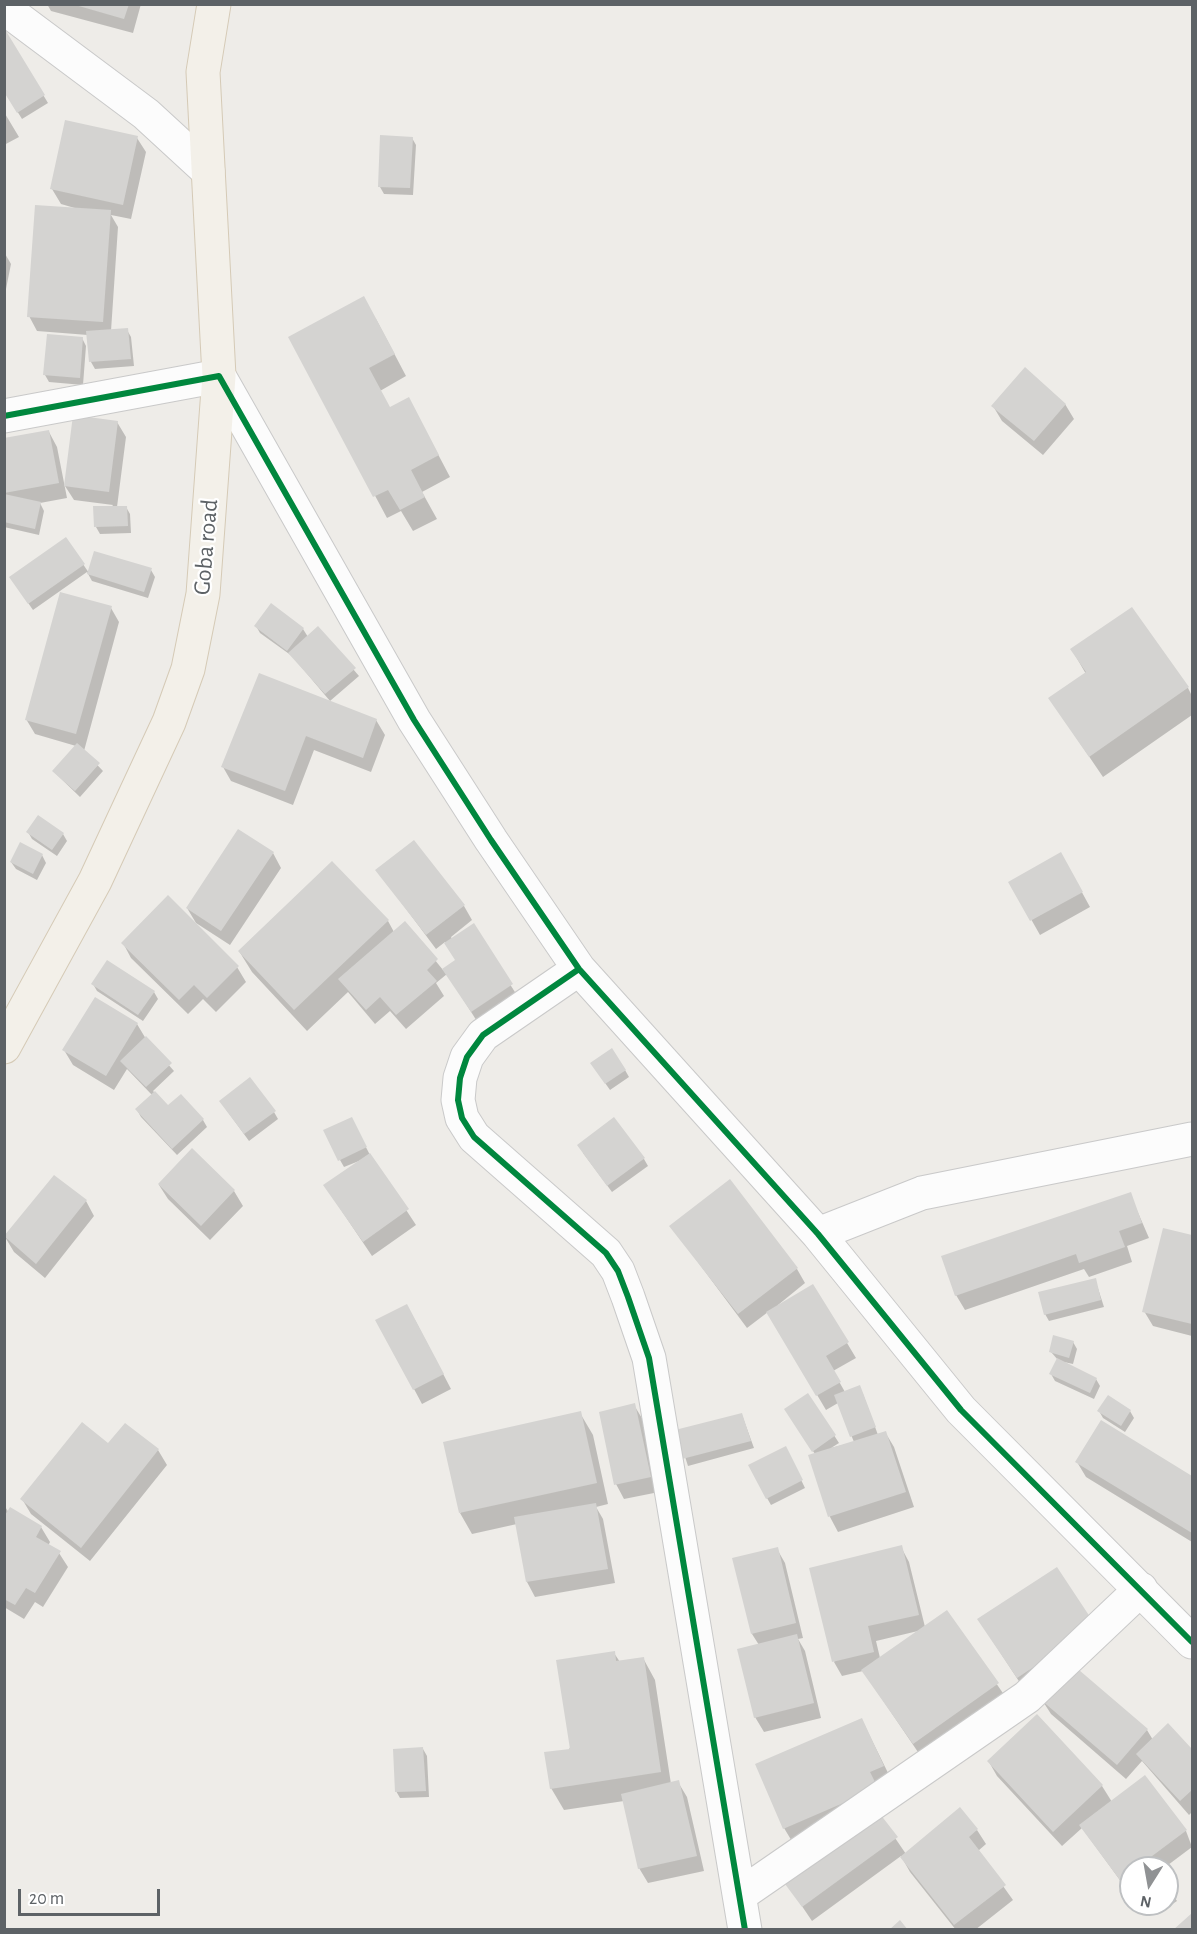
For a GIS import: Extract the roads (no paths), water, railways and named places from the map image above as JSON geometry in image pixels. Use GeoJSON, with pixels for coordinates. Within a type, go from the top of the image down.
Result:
{"type":"FeatureCollection","features":[{"type":"Feature","properties":{"kind":"main road","name":"Goba road"},"geometry":{"type":"LineString","coordinates":[[4,1047],[95,881],[169,722],[188,669],[203,594],[219,376],[202,72],[213,4]]}},
{"type":"Feature","properties":{"kind":"street"},"geometry":{"type":"LineString","coordinates":[[4,8],[146,114],[208,171]]}},
{"type":"Feature","properties":{"kind":"street"},"geometry":{"type":"LineString","coordinates":[[4,416],[219,376],[414,720],[497,849],[579,969],[818,1234],[961,1410],[1192,1642]]}},
{"type":"Feature","properties":{"kind":"street"},"geometry":{"type":"LineString","coordinates":[[579,969],[483,1035],[467,1057],[460,1077],[458,1100],[462,1118],[474,1137],[606,1253],[618,1271],[628,1297],[649,1358],[745,1929]]}},
{"type":"Feature","properties":{"kind":"street"},"geometry":{"type":"LineString","coordinates":[[818,1234],[922,1193],[1192,1139]]}},
{"type":"Feature","properties":{"kind":"street"},"geometry":{"type":"LineString","coordinates":[[740,1895],[1027,1697],[1141,1589]]}}]}
